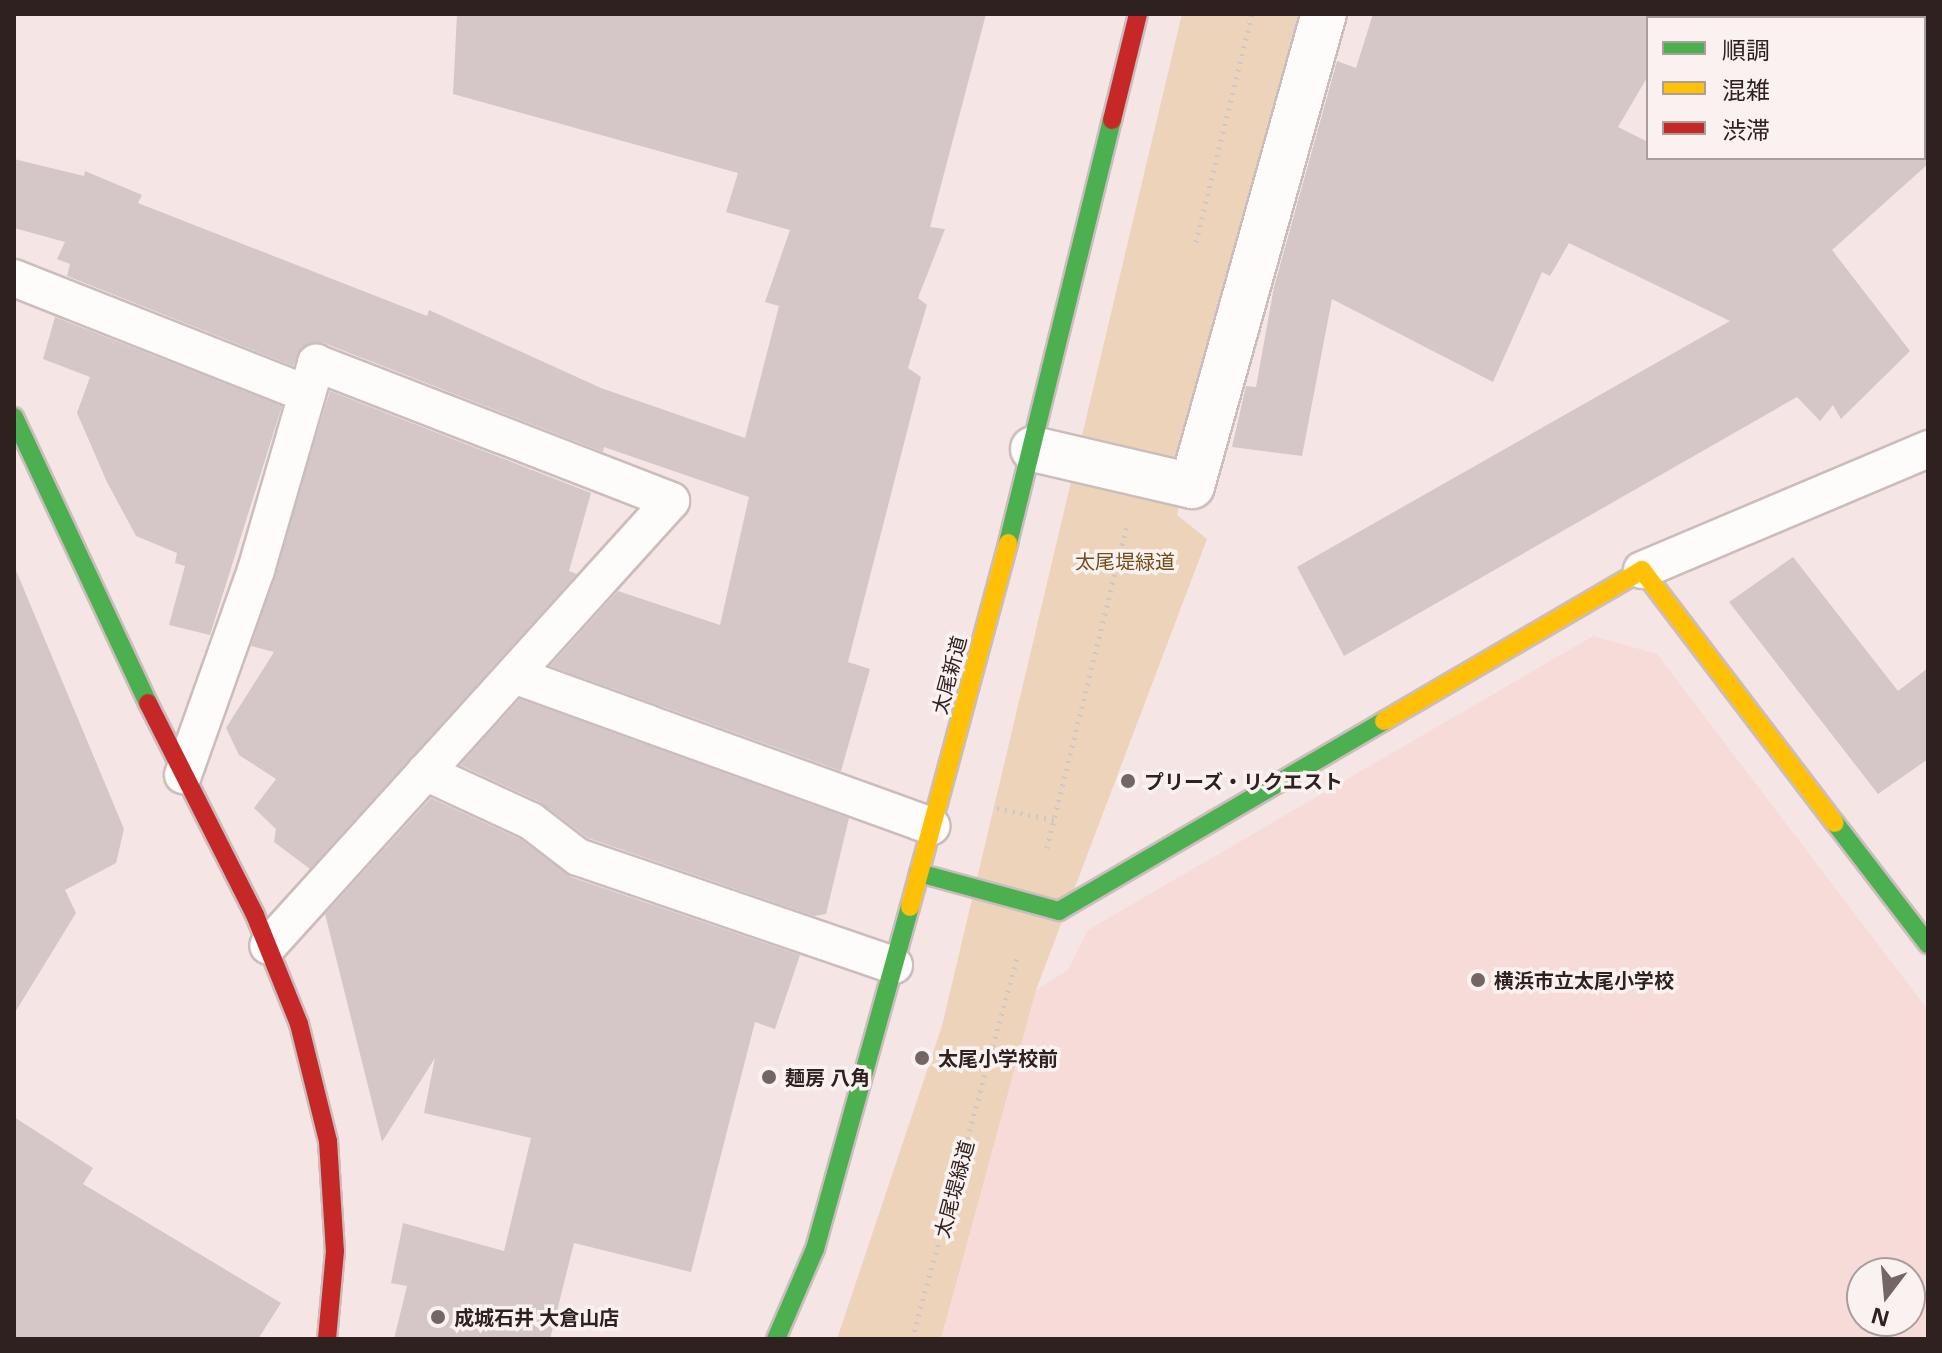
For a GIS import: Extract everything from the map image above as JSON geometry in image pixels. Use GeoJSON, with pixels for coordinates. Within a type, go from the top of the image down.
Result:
{"type":"FeatureCollection","features":[{"type":"Feature","properties":{"kind":"street","name":"太尾新道"},"geometry":{"type":"LineString","coordinates":[[776,1339],[815,1249],[932,826],[1033,449],[1138,14]]}},
{"type":"Feature","properties":{"kind":"street"},"geometry":{"type":"LineString","coordinates":[[1033,449],[1192,486],[1324,14]]}},
{"type":"Feature","properties":{"kind":"street"},"geometry":{"type":"LineString","coordinates":[[14,417],[183,775],[268,946],[299,1024],[328,1141],[335,1251],[327,1339]]}},
{"type":"Feature","properties":{"kind":"street"},"geometry":{"type":"LineString","coordinates":[[919,873],[1059,911],[1642,570],[1928,944]]}},
{"type":"Feature","properties":{"kind":"lane"},"geometry":{"type":"LineString","coordinates":[[14,278],[307,394]]}},
{"type":"Feature","properties":{"kind":"lane"},"geometry":{"type":"LineString","coordinates":[[183,775],[256,570],[316,363],[671,501],[268,946]]}},
{"type":"Feature","properties":{"kind":"lane"},"geometry":{"type":"LineString","coordinates":[[1642,570],[1928,449]]}},
{"type":"Feature","properties":{"kind":"lane"},"geometry":{"type":"LineString","coordinates":[[514,675],[932,826]]}},
{"type":"Feature","properties":{"kind":"lane"},"geometry":{"type":"LineString","coordinates":[[425,772],[531,821],[578,857],[894,965]]}},
{"type":"Feature","properties":{"kind":"path"},"geometry":{"type":"LineString","coordinates":[[1192,259],[1252,14]]}},
{"type":"Feature","properties":{"kind":"path","name":"太尾堤緑道"},"geometry":{"type":"LineString","coordinates":[[912,1339],[1032,904],[1139,474]]}},
{"type":"Feature","properties":{"kind":"shaded area","name":"横浜市立太尾小学校"},"geometry":{"type":"Polygon","coordinates":[[[1593,636],[1657,654],[1928,1010],[1928,1339],[941,1339],[1036,990],[1068,970],[1088,930],[1593,636]]]}},
{"type":"Feature","properties":{"kind":"green space","name":"太尾堤緑道"},"geometry":{"type":"Polygon","coordinates":[[[1182,14],[1306,14],[1177,515],[1207,539],[1036,990],[941,1339],[837,1339],[942,1026],[1182,14]]]}},
{"type":"Feature","properties":{"kind":"building"},"geometry":{"type":"Polygon","coordinates":[[[457,14],[986,14],[930,227],[945,229],[918,298],[927,305],[908,368],[921,377],[848,662],[870,669],[841,771],[550,666],[618,591],[720,625],[749,497],[604,447],[603,452],[324,343],[303,347],[293,366],[67,276],[70,264],[57,259],[65,242],[14,228],[14,159],[84,176],[85,171],[142,195],[138,203],[427,316],[429,310],[601,388],[745,438],[779,306],[765,302],[790,230],[726,212],[738,173],[453,94],[457,14]]]}},
{"type":"Feature","properties":{"kind":"building"},"geometry":{"type":"Polygon","coordinates":[[[1373,14],[1648,14],[1646,79],[1618,127],[1646,141],[1646,160],[1928,158],[1928,164],[1832,250],[1910,351],[1841,419],[1833,405],[1820,421],[1797,397],[1344,656],[1297,567],[1730,321],[1569,243],[1550,276],[1542,272],[1493,382],[1332,299],[1302,456],[1232,447],[1246,386],[1256,387],[1274,287],[1337,61],[1356,68],[1373,14]]]}},
{"type":"Feature","properties":{"kind":"building"},"geometry":{"type":"Polygon","coordinates":[[[55,317],[282,406],[210,635],[169,625],[185,566],[175,563],[177,553],[136,536],[107,482],[77,413],[90,377],[43,359],[55,317]]]}},
{"type":"Feature","properties":{"kind":"building"},"geometry":{"type":"Polygon","coordinates":[[[330,391],[591,493],[569,571],[577,574],[310,869],[274,842],[276,829],[254,808],[276,779],[239,755],[226,728],[274,652],[251,646],[330,391]]]}},
{"type":"Feature","properties":{"kind":"building"},"geometry":{"type":"Polygon","coordinates":[[[1793,557],[1898,691],[1928,668],[1928,759],[1878,794],[1729,602],[1793,557]]]}},
{"type":"Feature","properties":{"kind":"building"},"geometry":{"type":"Polygon","coordinates":[[[15,568],[124,829],[116,863],[65,890],[76,913],[14,1014],[15,568]]]}},
{"type":"Feature","properties":{"kind":"building"},"geometry":{"type":"Polygon","coordinates":[[[520,699],[849,818],[826,914],[814,916],[588,838],[540,802],[460,765],[520,699]]]}},
{"type":"Feature","properties":{"kind":"building"},"geometry":{"type":"Polygon","coordinates":[[[431,798],[520,839],[571,877],[800,955],[775,1029],[755,1022],[691,1272],[574,1243],[550,1339],[394,1339],[407,1286],[391,1283],[403,1223],[504,1251],[531,1138],[424,1113],[435,1058],[382,1142],[325,914],[431,798]]]}},
{"type":"Feature","properties":{"kind":"building"},"geometry":{"type":"Polygon","coordinates":[[[14,1117],[93,1168],[83,1184],[281,1303],[258,1339],[14,1339],[14,1117]]]}},
{"type":"Feature","properties":{"kind":"traffic: fast"},"geometry":{"type":"LineString","coordinates":[[1008,543],[1112,120]]}},
{"type":"Feature","properties":{"kind":"traffic: fast"},"geometry":{"type":"LineString","coordinates":[[14,417],[148,703]]}},
{"type":"Feature","properties":{"kind":"traffic: fast"},"geometry":{"type":"LineString","coordinates":[[919,873],[1059,911],[1384,721]]}},
{"type":"Feature","properties":{"kind":"traffic: fast"},"geometry":{"type":"LineString","coordinates":[[1835,823],[1928,944]]}},
{"type":"Feature","properties":{"kind":"traffic: fast"},"geometry":{"type":"LineString","coordinates":[[776,1339],[815,1249],[910,907]]}},
{"type":"Feature","properties":{"kind":"traffic: slow"},"geometry":{"type":"LineString","coordinates":[[910,907],[1008,543]]}},
{"type":"Feature","properties":{"kind":"traffic: slow"},"geometry":{"type":"LineString","coordinates":[[1384,721],[1642,570],[1835,823]]}},
{"type":"Feature","properties":{"kind":"traffic: jam"},"geometry":{"type":"LineString","coordinates":[[1112,120],[1138,14]]}},
{"type":"Feature","properties":{"kind":"traffic: jam"},"geometry":{"type":"LineString","coordinates":[[148,703],[255,915],[299,1024],[328,1141],[335,1251],[327,1339]]}},
{"type":"Feature","properties":{"kind":"place","name":"プリーズ・リクエスト"},"geometry":{"type":"Point","coordinates":[1128,781]}},
{"type":"Feature","properties":{"kind":"place","name":"横浜市立太尾小学校"},"geometry":{"type":"Point","coordinates":[1478,980]}},
{"type":"Feature","properties":{"kind":"place","name":"太尾小学校前"},"geometry":{"type":"Point","coordinates":[922,1058]}},
{"type":"Feature","properties":{"kind":"place","name":"麺房 八角"},"geometry":{"type":"Point","coordinates":[769,1077]}},
{"type":"Feature","properties":{"kind":"place","name":"成城石井 大倉山店"},"geometry":{"type":"Point","coordinates":[438,1317]}}]}
